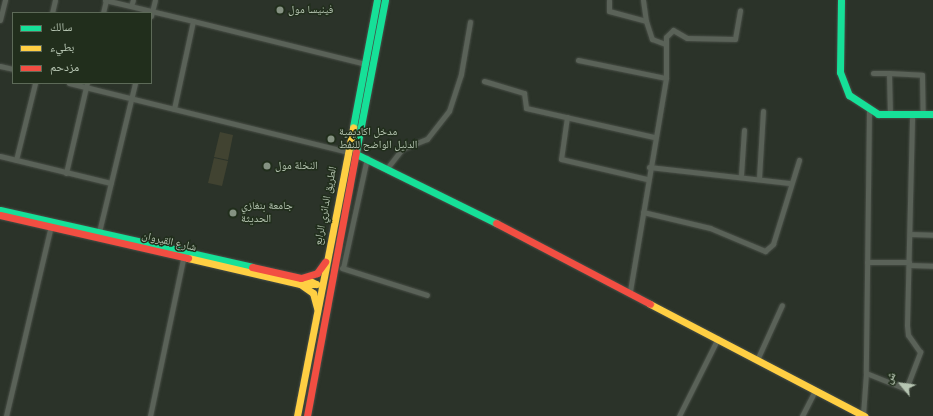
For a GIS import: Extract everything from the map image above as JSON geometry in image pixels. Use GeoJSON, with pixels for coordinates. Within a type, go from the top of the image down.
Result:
{"type":"FeatureCollection","features":[{"type":"Feature","properties":{"kind":"main road","name":"الطريق الدائري الرابع"},"geometry":{"type":"LineString","coordinates":[[297,416],[377,0]]}},
{"type":"Feature","properties":{"kind":"main road","name":"الطريق الدائري الرابع"},"geometry":{"type":"LineString","coordinates":[[307,416],[335,266],[358,155],[385,0]]}},
{"type":"Feature","properties":{"kind":"main road"},"geometry":{"type":"LineString","coordinates":[[841,0],[842,81],[851,98],[870,111],[890,114],[933,114]]}},
{"type":"Feature","properties":{"kind":"main road"},"geometry":{"type":"LineString","coordinates":[[358,155],[388,167],[630,291],[863,416]]}},
{"type":"Feature","properties":{"kind":"main road","name":"شارع القيروان"},"geometry":{"type":"LineString","coordinates":[[0,210],[99,232],[184,254]]}},
{"type":"Feature","properties":{"kind":"main road","name":"شارع القيروان"},"geometry":{"type":"LineString","coordinates":[[0,215],[302,281]]}},
{"type":"Feature","properties":{"kind":"main road"},"geometry":{"type":"LineString","coordinates":[[317,311],[313,293],[302,281],[317,273],[327,260]]}},
{"type":"Feature","properties":{"kind":"street"},"geometry":{"type":"LineString","coordinates":[[0,20],[5,0]]}},
{"type":"Feature","properties":{"kind":"street"},"geometry":{"type":"LineString","coordinates":[[52,12],[55,0]]}},
{"type":"Feature","properties":{"kind":"street"},"geometry":{"type":"LineString","coordinates":[[103,12],[106,0],[131,6],[147,12]]}},
{"type":"Feature","properties":{"kind":"street"},"geometry":{"type":"LineString","coordinates":[[131,6],[133,0]]}},
{"type":"Feature","properties":{"kind":"street"},"geometry":{"type":"LineString","coordinates":[[155,0],[152,14],[193,21],[365,64]]}},
{"type":"Feature","properties":{"kind":"street"},"geometry":{"type":"LineString","coordinates":[[609,0],[610,12],[646,21]]}},
{"type":"Feature","properties":{"kind":"street"},"geometry":{"type":"LineString","coordinates":[[643,0],[646,21],[652,39],[665,44]]}},
{"type":"Feature","properties":{"kind":"street"},"geometry":{"type":"LineString","coordinates":[[630,291],[654,137],[666,78],[665,44],[667,34],[673,30],[687,38],[735,39],[740,10]]}},
{"type":"Feature","properties":{"kind":"street"},"geometry":{"type":"LineString","coordinates":[[174,109],[193,21]]}},
{"type":"Feature","properties":{"kind":"street"},"geometry":{"type":"LineString","coordinates":[[388,167],[402,150],[427,139],[449,111],[461,74],[470,22]]}},
{"type":"Feature","properties":{"kind":"street"},"geometry":{"type":"LineString","coordinates":[[578,60],[666,78]]}},
{"type":"Feature","properties":{"kind":"street"},"geometry":{"type":"LineString","coordinates":[[0,66],[12,69]]}},
{"type":"Feature","properties":{"kind":"street"},"geometry":{"type":"LineString","coordinates":[[873,73],[922,75],[923,114]]}},
{"type":"Feature","properties":{"kind":"street"},"geometry":{"type":"LineString","coordinates":[[889,73],[890,114]]}},
{"type":"Feature","properties":{"kind":"street"},"geometry":{"type":"LineString","coordinates":[[484,81],[524,93],[526,108],[654,137]]}},
{"type":"Feature","properties":{"kind":"street"},"geometry":{"type":"LineString","coordinates":[[16,160],[34,84]]}},
{"type":"Feature","properties":{"kind":"street"},"geometry":{"type":"LineString","coordinates":[[99,232],[135,84]]}},
{"type":"Feature","properties":{"kind":"street"},"geometry":{"type":"LineString","coordinates":[[66,173],[86,85],[174,109],[348,152]]}},
{"type":"Feature","properties":{"kind":"street"},"geometry":{"type":"LineString","coordinates":[[759,178],[763,110]]}},
{"type":"Feature","properties":{"kind":"street"},"geometry":{"type":"LineString","coordinates":[[863,416],[866,372],[870,111]]}},
{"type":"Feature","properties":{"kind":"street"},"geometry":{"type":"LineString","coordinates":[[866,372],[909,388],[920,352],[908,335],[912,115]]}},
{"type":"Feature","properties":{"kind":"street"},"geometry":{"type":"LineString","coordinates":[[567,117],[561,158],[647,179]]}},
{"type":"Feature","properties":{"kind":"street"},"geometry":{"type":"LineString","coordinates":[[741,175],[744,130]]}},
{"type":"Feature","properties":{"kind":"street"},"geometry":{"type":"LineString","coordinates":[[0,156],[111,183]]}},
{"type":"Feature","properties":{"kind":"street"},"geometry":{"type":"LineString","coordinates":[[343,268],[367,158]]}},
{"type":"Feature","properties":{"kind":"street"},"geometry":{"type":"LineString","coordinates":[[643,212],[710,228],[763,252],[773,244],[789,183],[799,160]]}},
{"type":"Feature","properties":{"kind":"street"},"geometry":{"type":"LineString","coordinates":[[649,167],[741,175],[789,183]]}},
{"type":"Feature","properties":{"kind":"street"},"geometry":{"type":"LineString","coordinates":[[6,416],[51,226]]}},
{"type":"Feature","properties":{"kind":"street"},"geometry":{"type":"LineString","coordinates":[[910,234],[933,235]]}},
{"type":"Feature","properties":{"kind":"street"},"geometry":{"type":"LineString","coordinates":[[150,416],[184,254]]}},
{"type":"Feature","properties":{"kind":"street"},"geometry":{"type":"LineString","coordinates":[[867,262],[933,266]]}},
{"type":"Feature","properties":{"kind":"street"},"geometry":{"type":"LineString","coordinates":[[335,266],[427,295]]}},
{"type":"Feature","properties":{"kind":"street"},"geometry":{"type":"LineString","coordinates":[[757,360],[782,305]]}},
{"type":"Feature","properties":{"kind":"street"},"geometry":{"type":"LineString","coordinates":[[679,416],[718,338]]}},
{"type":"Feature","properties":{"kind":"street"},"geometry":{"type":"LineString","coordinates":[[802,416],[815,391]]}},
{"type":"Feature","properties":{"kind":"green space"},"geometry":{"type":"Polygon","coordinates":[[[220,132],[233,135],[228,160],[214,157],[220,132]]]}},
{"type":"Feature","properties":{"kind":"green space"},"geometry":{"type":"Polygon","coordinates":[[[214,158],[228,161],[222,186],[208,183],[214,158]]]}},
{"type":"Feature","properties":{"kind":"traffic: fast"},"geometry":{"type":"LineString","coordinates":[[353,127],[377,0]]}},
{"type":"Feature","properties":{"kind":"traffic: fast"},"geometry":{"type":"LineString","coordinates":[[356,152],[385,0]]}},
{"type":"Feature","properties":{"kind":"traffic: fast"},"geometry":{"type":"LineString","coordinates":[[841,0],[840,72],[849,95],[878,114],[933,114]]}},
{"type":"Feature","properties":{"kind":"traffic: fast"},"geometry":{"type":"LineString","coordinates":[[358,155],[496,223]]}},
{"type":"Feature","properties":{"kind":"traffic: fast"},"geometry":{"type":"LineString","coordinates":[[0,210],[252,267]]}},
{"type":"Feature","properties":{"kind":"traffic: slow"},"geometry":{"type":"LineString","coordinates":[[297,416],[353,127]]}},
{"type":"Feature","properties":{"kind":"traffic: slow"},"geometry":{"type":"LineString","coordinates":[[188,258],[300,284],[313,293],[317,308]]}},
{"type":"Feature","properties":{"kind":"traffic: slow"},"geometry":{"type":"LineString","coordinates":[[304,284],[316,284],[306,279]]}},
{"type":"Feature","properties":{"kind":"traffic: slow"},"geometry":{"type":"LineString","coordinates":[[650,304],[864,416]]}},
{"type":"Feature","properties":{"kind":"traffic: jam"},"geometry":{"type":"LineString","coordinates":[[307,416],[356,152]]}},
{"type":"Feature","properties":{"kind":"traffic: jam"},"geometry":{"type":"LineString","coordinates":[[0,215],[188,258]]}},
{"type":"Feature","properties":{"kind":"traffic: jam"},"geometry":{"type":"LineString","coordinates":[[496,223],[650,304]]}},
{"type":"Feature","properties":{"kind":"traffic: jam"},"geometry":{"type":"LineString","coordinates":[[252,267],[301,278],[317,273],[325,262]]}},
{"type":"Feature","properties":{"kind":"place","name":"فينيسا مول"},"geometry":{"type":"Point","coordinates":[280,10]}},
{"type":"Feature","properties":{"kind":"place","name":"مدخل اكاديمية الدليل الواضح للنفط"},"geometry":{"type":"Point","coordinates":[331,139]}},
{"type":"Feature","properties":{"kind":"place","name":"النخلة مول"},"geometry":{"type":"Point","coordinates":[267,166]}},
{"type":"Feature","properties":{"kind":"place","name":"جامعة بنغازي الحديثة"},"geometry":{"type":"Point","coordinates":[233,213]}}]}
